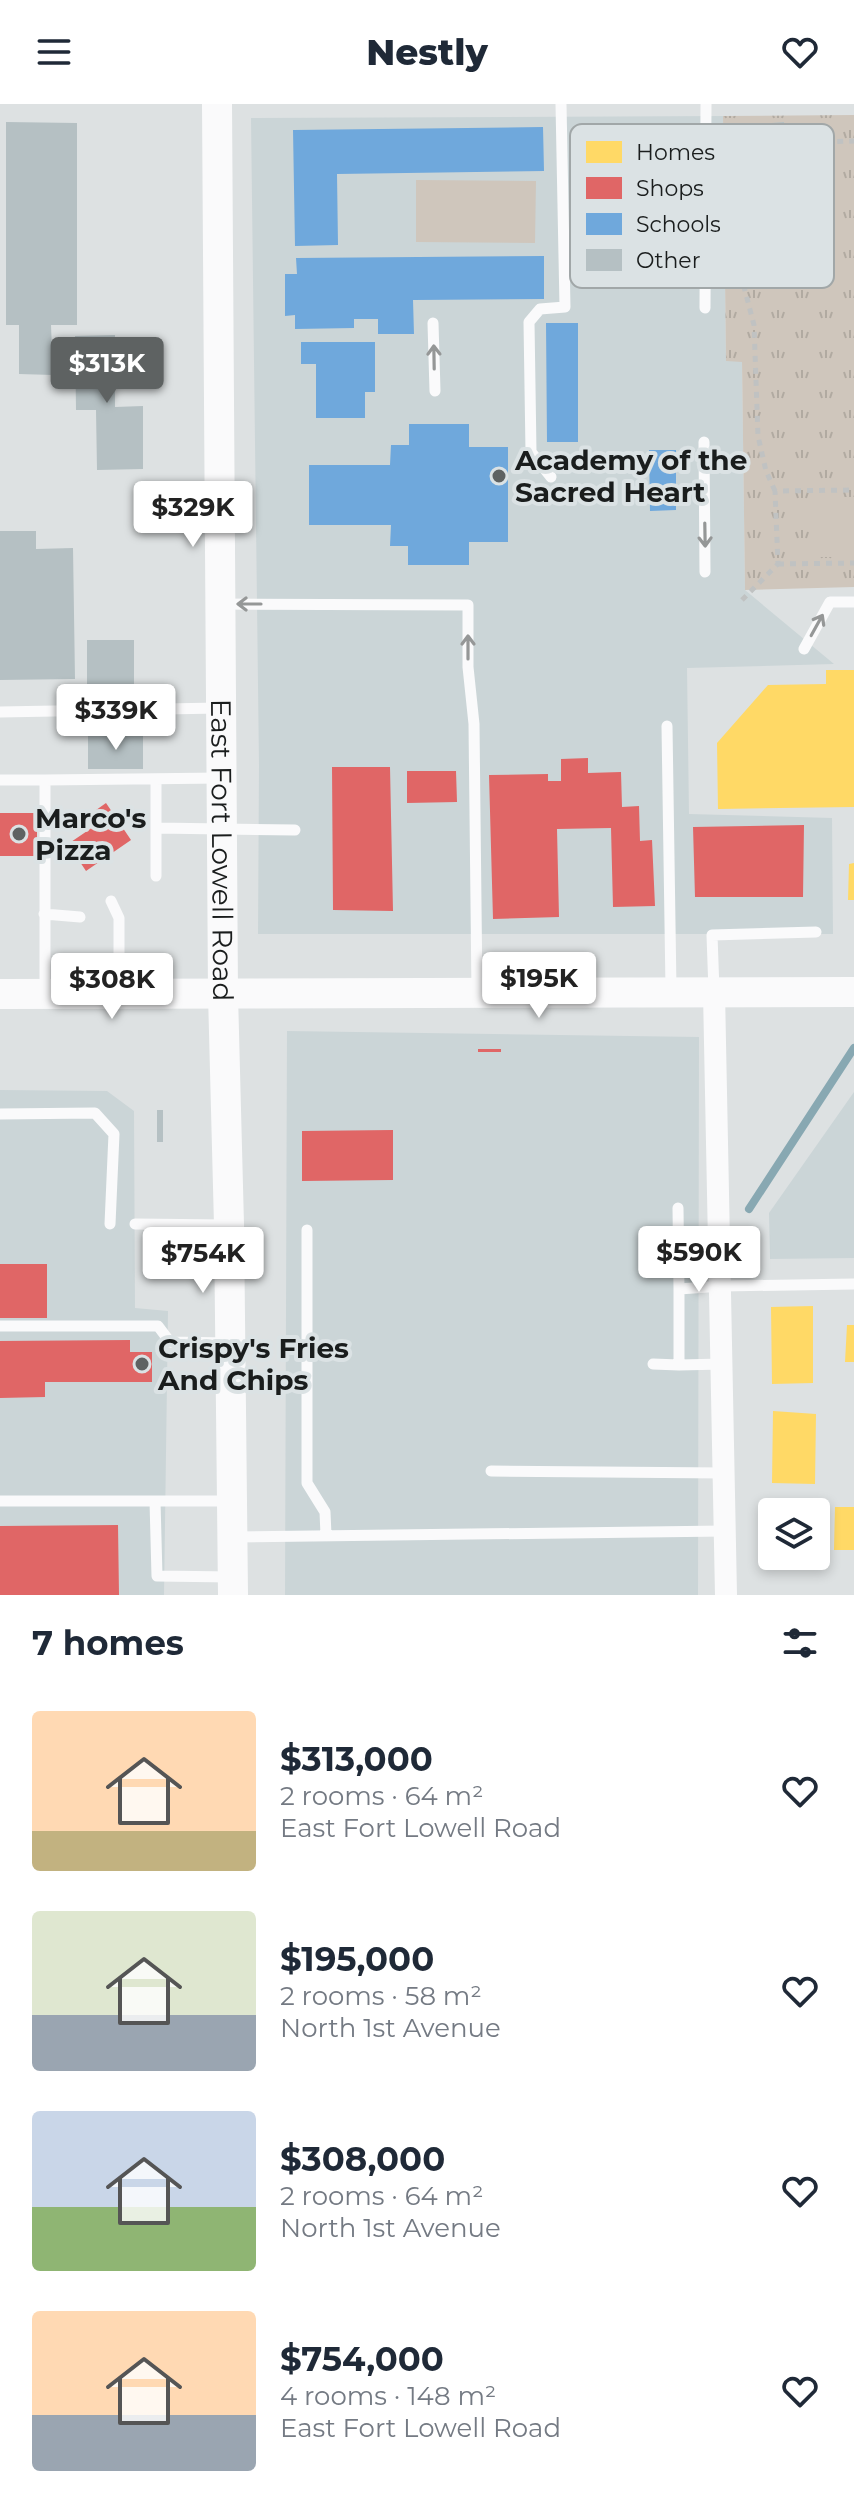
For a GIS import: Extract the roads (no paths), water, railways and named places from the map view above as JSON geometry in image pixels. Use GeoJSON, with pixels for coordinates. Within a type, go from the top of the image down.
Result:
{"type":"FeatureCollection","features":[{"type":"Feature","properties":{"kind":"main road","name":"East Fort Lowell Road"},"geometry":{"type":"LineString","coordinates":[[217,104],[223,994],[233,1586]]}},
{"type":"Feature","properties":{"kind":"main road"},"geometry":{"type":"LineString","coordinates":[[0,994],[854,992]]}},
{"type":"Feature","properties":{"kind":"street"},"geometry":{"type":"LineString","coordinates":[[714,992],[726,1595]]}},
{"type":"Feature","properties":{"kind":"lane"},"geometry":{"type":"LineString","coordinates":[[551,477],[531,452],[529,322],[540,309],[565,307],[561,104]]}},
{"type":"Feature","properties":{"kind":"lane"},"geometry":{"type":"LineString","coordinates":[[706,104],[706,124]]}},
{"type":"Feature","properties":{"kind":"lane"},"geometry":{"type":"LineString","coordinates":[[705,288],[705,308]]}},
{"type":"Feature","properties":{"kind":"lane"},"geometry":{"type":"LineString","coordinates":[[433,323],[435,391]]}},
{"type":"Feature","properties":{"kind":"lane"},"geometry":{"type":"LineString","coordinates":[[704,442],[705,572]]}},
{"type":"Feature","properties":{"kind":"lane"},"geometry":{"type":"LineString","coordinates":[[804,649],[830,602],[854,602]]}},
{"type":"Feature","properties":{"kind":"lane"},"geometry":{"type":"LineString","coordinates":[[220,604],[468,605],[468,667],[474,724],[477,993]]}},
{"type":"Feature","properties":{"kind":"lane"},"geometry":{"type":"LineString","coordinates":[[0,712],[221,708]]}},
{"type":"Feature","properties":{"kind":"lane"},"geometry":{"type":"LineString","coordinates":[[667,726],[671,992]]}},
{"type":"Feature","properties":{"kind":"lane"},"geometry":{"type":"LineString","coordinates":[[0,780],[221,778]]}},
{"type":"Feature","properties":{"kind":"lane"},"geometry":{"type":"LineString","coordinates":[[156,779],[156,876]]}},
{"type":"Feature","properties":{"kind":"lane"},"geometry":{"type":"LineString","coordinates":[[45,780],[45,994]]}},
{"type":"Feature","properties":{"kind":"lane"},"geometry":{"type":"LineString","coordinates":[[157,828],[295,830]]}},
{"type":"Feature","properties":{"kind":"lane"},"geometry":{"type":"LineString","coordinates":[[111,901],[119,918],[119,994]]}},
{"type":"Feature","properties":{"kind":"lane"},"geometry":{"type":"LineString","coordinates":[[44,914],[80,917]]}},
{"type":"Feature","properties":{"kind":"lane"},"geometry":{"type":"LineString","coordinates":[[714,992],[712,935],[816,932]]}},
{"type":"Feature","properties":{"kind":"lane"},"geometry":{"type":"LineString","coordinates":[[0,1114],[95,1113],[114,1134],[110,1224]]}},
{"type":"Feature","properties":{"kind":"lane"},"geometry":{"type":"LineString","coordinates":[[678,1208],[679,1365]]}},
{"type":"Feature","properties":{"kind":"lane"},"geometry":{"type":"LineString","coordinates":[[135,1224],[229,1225]]}},
{"type":"Feature","properties":{"kind":"lane"},"geometry":{"type":"LineString","coordinates":[[307,1230],[307,1483],[325,1512],[326,1535]]}},
{"type":"Feature","properties":{"kind":"lane"},"geometry":{"type":"LineString","coordinates":[[679,1289],[854,1284]]}},
{"type":"Feature","properties":{"kind":"lane"},"geometry":{"type":"LineString","coordinates":[[0,1326],[158,1326],[170,1342],[230,1343]]}},
{"type":"Feature","properties":{"kind":"lane"},"geometry":{"type":"LineString","coordinates":[[653,1364],[723,1364]]}},
{"type":"Feature","properties":{"kind":"lane"},"geometry":{"type":"LineString","coordinates":[[491,1471],[724,1473]]}},
{"type":"Feature","properties":{"kind":"lane"},"geometry":{"type":"LineString","coordinates":[[0,1501],[232,1501]]}},
{"type":"Feature","properties":{"kind":"lane"},"geometry":{"type":"LineString","coordinates":[[155,1501],[157,1576],[233,1586]]}},
{"type":"Feature","properties":{"kind":"lane"},"geometry":{"type":"LineString","coordinates":[[233,1537],[725,1531]]}},
{"type":"Feature","properties":{"kind":"waterway"},"geometry":{"type":"LineString","coordinates":[[749,1209],[854,1048]]}},
{"type":"Feature","properties":{"kind":"place","name":"Academy of the Sacred Heart"},"geometry":{"type":"Point","coordinates":[499,476]}},
{"type":"Feature","properties":{"kind":"place","name":"Marco's Pizza"},"geometry":{"type":"Point","coordinates":[19,834]}},
{"type":"Feature","properties":{"kind":"place","name":"Crispy's Fries And Chips"},"geometry":{"type":"Point","coordinates":[142,1364]}}]}
